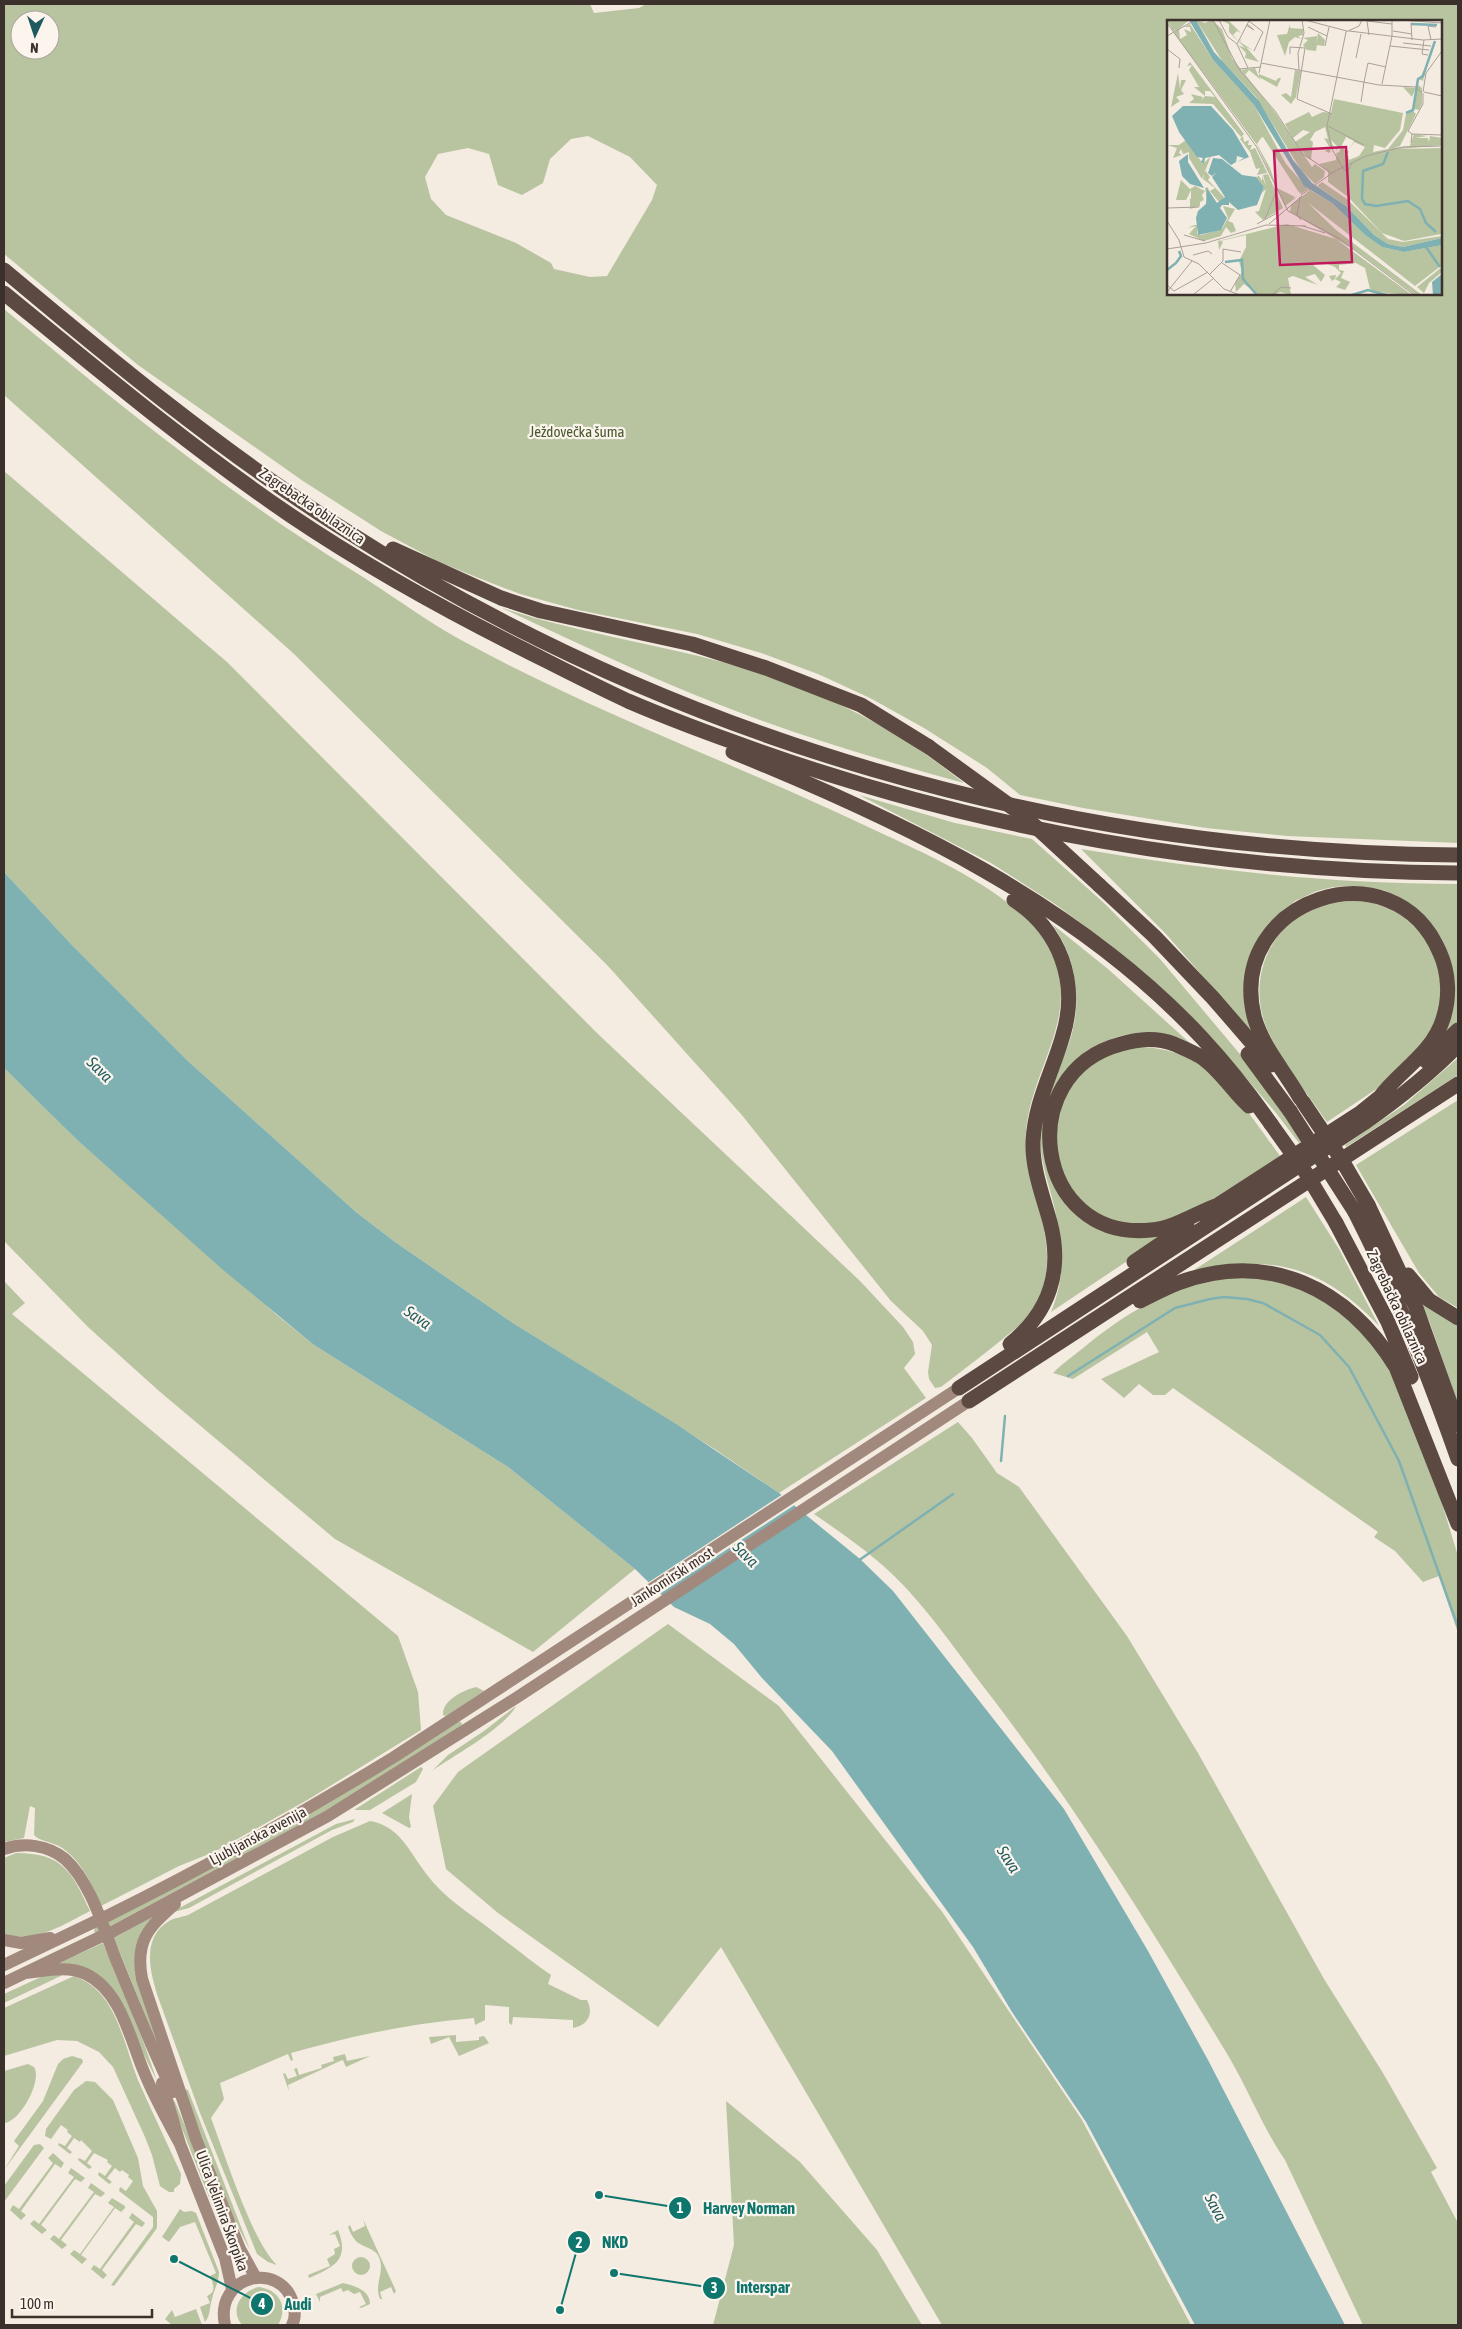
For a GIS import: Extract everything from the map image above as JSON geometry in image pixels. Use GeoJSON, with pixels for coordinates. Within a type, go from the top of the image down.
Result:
{"type":"FeatureCollection","features":[{"type":"Feature","properties":{"kind":"highway","name":"Zagrebačka obilaznica"},"geometry":{"type":"LineString","coordinates":[[4,270],[160,397],[247,464],[292,494]]}},
{"type":"Feature","properties":{"kind":"highway","name":"Zagrebačka obilaznica"},"geometry":{"type":"LineString","coordinates":[[4,293],[147,410],[290,515],[388,577],[466,621],[629,702],[646,716],[883,816],[972,864],[1038,904],[1114,958],[1202,1038],[1243,1084],[1306,1173],[1336,1223],[1392,1330],[1415,1387],[1458,1519]]}},
{"type":"Feature","properties":{"kind":"highway"},"geometry":{"type":"LineString","coordinates":[[292,494],[310,499],[392,548],[501,598],[541,612],[692,644],[766,668],[861,705],[929,747],[1024,816],[1154,936],[1213,998],[1301,1100]]}},
{"type":"Feature","properties":{"kind":"highway"},"geometry":{"type":"LineString","coordinates":[[292,494],[385,554],[474,606],[539,639],[655,693],[796,746],[859,766],[949,791],[1077,819],[1153,833],[1313,851],[1458,855]]}},
{"type":"Feature","properties":{"kind":"highway"},"geometry":{"type":"LineString","coordinates":[[629,702],[717,736],[862,786],[944,808],[1078,837],[1244,862],[1318,868],[1458,873]]}},
{"type":"Feature","properties":{"kind":"highway"},"geometry":{"type":"LineString","coordinates":[[964,1384],[1033,1323],[1042,1310],[1051,1286],[1054,1261],[1053,1241],[1035,1161],[1034,1128],[1045,1084],[1064,1035],[1070,999],[1064,962],[1046,927],[1027,908],[981,878],[972,864]]}},
{"type":"Feature","properties":{"kind":"highway"},"geometry":{"type":"LineString","coordinates":[[1380,1097],[1389,1085],[1413,1065],[1440,1028],[1446,1006],[1446,971],[1437,945],[1420,921],[1394,903],[1365,894],[1348,893],[1325,897],[1297,909],[1274,929],[1257,956],[1252,984],[1255,1018],[1264,1040],[1301,1100],[1340,1157],[1361,1209],[1376,1220],[1418,1289],[1441,1309],[1458,1318]]}},
{"type":"Feature","properties":{"kind":"highway","name":"Zagrebačka obilaznica"},"geometry":{"type":"LineString","coordinates":[[1110,896],[1208,1004],[1254,1060],[1361,1209],[1430,1381],[1458,1459]]}},
{"type":"Feature","properties":{"kind":"highway"},"geometry":{"type":"LineString","coordinates":[[1073,1312],[1119,1272],[1360,1113],[1410,1074],[1458,1030]]}},
{"type":"Feature","properties":{"kind":"highway"},"geometry":{"type":"LineString","coordinates":[[1218,1205],[1197,1212],[1172,1226],[1149,1230],[1126,1230],[1110,1226],[1083,1212],[1061,1185],[1055,1172],[1050,1147],[1051,1115],[1068,1079],[1083,1063],[1100,1051],[1132,1041],[1158,1040],[1172,1044],[1205,1060],[1244,1102],[1272,1124]]}},
{"type":"Feature","properties":{"kind":"highway"},"geometry":{"type":"LineString","coordinates":[[964,1384],[1224,1216],[1394,1102],[1433,1071],[1458,1045]]}},
{"type":"Feature","properties":{"kind":"highway"},"geometry":{"type":"LineString","coordinates":[[969,1401],[1455,1089]]}},
{"type":"Feature","properties":{"kind":"highway"},"geometry":{"type":"LineString","coordinates":[[1376,1220],[1416,1305],[1458,1425]]}},
{"type":"Feature","properties":{"kind":"highway"},"geometry":{"type":"LineString","coordinates":[[1086,1326],[1178,1283],[1216,1274],[1240,1272],[1282,1276],[1323,1291],[1360,1319],[1385,1349],[1396,1367],[1458,1524]]}},
{"type":"Feature","properties":{"kind":"main road","name":"Jankomirski most"},"geometry":{"type":"LineString","coordinates":[[506,1684],[964,1384]]}},
{"type":"Feature","properties":{"kind":"main road","name":"Jankomirski most"},"geometry":{"type":"LineString","coordinates":[[516,1698],[969,1401]]}},
{"type":"Feature","properties":{"kind":"main road","name":"Ljubljanska avenija"},"geometry":{"type":"LineString","coordinates":[[4,1965],[202,1867],[337,1792],[506,1684]]}},
{"type":"Feature","properties":{"kind":"main road","name":"Ljubljanska avenija"},"geometry":{"type":"LineString","coordinates":[[4,1983],[192,1890],[328,1816],[516,1698]]}},
{"type":"Feature","properties":{"kind":"main road"},"geometry":{"type":"LineString","coordinates":[[4,1849],[21,1846],[43,1848],[59,1855],[74,1868],[90,1897],[151,2047],[196,2139]]}},
{"type":"Feature","properties":{"kind":"main road"},"geometry":{"type":"LineString","coordinates":[[192,1890],[154,1924],[145,1938],[140,1957],[144,1987],[196,2139]]}},
{"type":"Feature","properties":{"kind":"main road"},"geometry":{"type":"LineString","coordinates":[[4,1940],[28,1942],[70,1934]]}},
{"type":"Feature","properties":{"kind":"main road"},"geometry":{"type":"LineString","coordinates":[[26,1973],[69,1969],[86,1974],[101,1985],[122,2016],[146,2077],[180,2144]]}},
{"type":"Feature","properties":{"kind":"main road"},"geometry":{"type":"LineString","coordinates":[[151,2047],[180,2144]]}},
{"type":"Feature","properties":{"kind":"main road","name":"Ulica Velimira Škorpika"},"geometry":{"type":"LineString","coordinates":[[196,2139],[240,2249],[256,2278]]}},
{"type":"Feature","properties":{"kind":"main road","name":"Ulica Velimira Škorpika"},"geometry":{"type":"LineString","coordinates":[[180,2144],[225,2258],[232,2289]]}},
{"type":"Feature","properties":{"kind":"main road"},"geometry":{"type":"LineString","coordinates":[[225,2325],[223,2315],[224,2303],[232,2289],[244,2281],[256,2278],[272,2280],[286,2290],[292,2298],[295,2310],[292,2325]]}},
{"type":"Feature","properties":{"kind":"green space","name":"Ježdovečka šuma"},"geometry":{"type":"Polygon","coordinates":[[[4,4],[590,4],[594,13],[639,8],[646,4],[1458,4],[1458,843],[1287,836],[1206,828],[1083,808],[1020,795],[987,768],[924,728],[870,698],[818,674],[761,653],[697,634],[578,610],[520,594],[437,561],[381,531],[303,481],[138,365],[4,254],[4,4]],[[588,136],[571,139],[550,159],[543,183],[522,195],[498,185],[489,154],[468,148],[438,154],[425,177],[431,199],[446,215],[516,243],[551,263],[554,269],[590,277],[607,276],[652,200],[657,185],[630,157],[588,136]]]}},
{"type":"Feature","properties":{"kind":"green space"},"geometry":{"type":"Polygon","coordinates":[[[4,309],[107,394],[249,502],[449,633],[560,690],[814,802],[934,858],[981,884],[1023,915],[1042,936],[1053,956],[1060,979],[1061,1001],[1051,1044],[1029,1110],[1026,1132],[1026,1153],[1047,1251],[1046,1272],[1036,1310],[1031,1316],[941,1387],[935,1388],[929,1379],[928,1372],[932,1345],[923,1331],[891,1301],[741,1114],[608,966],[293,653],[4,395],[4,309]]]}},
{"type":"Feature","properties":{"kind":"green space"},"geometry":{"type":"Polygon","coordinates":[[[4,471],[227,662],[598,1034],[860,1281],[903,1327],[913,1342],[915,1354],[904,1368],[926,1398],[779,1493],[713,1448],[516,1325],[395,1242],[356,1212],[189,1062],[71,944],[4,872],[4,471]]]}},
{"type":"Feature","properties":{"kind":"green space"},"geometry":{"type":"Polygon","coordinates":[[[502,608],[585,631],[726,663],[800,687],[871,720],[928,756],[964,783],[856,752],[749,716],[655,678],[502,608]]]}},
{"type":"Feature","properties":{"kind":"green space"},"geometry":{"type":"Polygon","coordinates":[[[859,795],[955,823],[1032,839],[1104,903],[1160,959],[1255,1072],[1302,1141],[1299,1143],[1276,1113],[1209,1035],[1112,946],[1055,904],[991,863],[859,795]]]}},
{"type":"Feature","properties":{"kind":"green space"},"geometry":{"type":"Polygon","coordinates":[[[1081,849],[1269,874],[1363,881],[1458,884],[1458,1023],[1431,1050],[1449,957],[1442,939],[1429,921],[1399,897],[1383,890],[1351,886],[1333,887],[1317,891],[1295,901],[1278,915],[1263,933],[1254,951],[1260,1042],[1166,934],[1081,849]]]}},
{"type":"Feature","properties":{"kind":"green space"},"geometry":{"type":"Polygon","coordinates":[[[1363,900],[1398,911],[1428,940],[1441,973],[1440,1007],[1428,1037],[1381,1086],[1327,1122],[1287,1065],[1267,1029],[1261,1011],[1259,993],[1261,975],[1266,958],[1274,942],[1284,928],[1298,916],[1318,904],[1363,900]]]}},
{"type":"Feature","properties":{"kind":"green space"},"geometry":{"type":"Polygon","coordinates":[[[1052,924],[1108,969],[1191,1044],[1145,1033],[1114,1038],[1092,1049],[1073,1064],[1058,1083],[1048,1105],[1044,1129],[1045,1154],[1052,1178],[1058,1188],[1083,1218],[1094,1227],[1105,1232],[1115,1235],[1138,1236],[1172,1231],[1051,1312],[1060,1282],[1062,1253],[1055,1209],[1042,1159],[1040,1145],[1041,1126],[1046,1102],[1069,1043],[1076,1012],[1075,981],[1072,966],[1067,951],[1052,924]]]}},
{"type":"Feature","properties":{"kind":"green space"},"geometry":{"type":"Polygon","coordinates":[[[1134,1047],[1160,1049],[1182,1056],[1202,1066],[1220,1080],[1236,1097],[1280,1156],[1204,1205],[1161,1224],[1125,1225],[1093,1212],[1069,1188],[1055,1151],[1059,1106],[1081,1072],[1108,1053],[1134,1047]]]}},
{"type":"Feature","properties":{"kind":"green space"},"geometry":{"type":"Polygon","coordinates":[[[1458,1058],[1458,1075],[1346,1147],[1345,1145],[1404,1105],[1458,1058]]]}},
{"type":"Feature","properties":{"kind":"green space"},"geometry":{"type":"Polygon","coordinates":[[[4,1068],[75,1138],[278,1316],[314,1345],[508,1467],[635,1569],[533,1652],[335,1539],[159,1391],[88,1327],[4,1241],[4,1068]]]}},
{"type":"Feature","properties":{"kind":"green space"},"geometry":{"type":"Polygon","coordinates":[[[1458,1100],[1458,1308],[1439,1297],[1419,1273],[1356,1165],[1458,1100]]]}},
{"type":"Feature","properties":{"kind":"green space"},"geometry":{"type":"Polygon","coordinates":[[[1306,1197],[1339,1249],[1379,1326],[1353,1301],[1339,1291],[1308,1274],[1292,1269],[1274,1265],[1247,1264],[1191,1272],[1306,1197]]]}},
{"type":"Feature","properties":{"kind":"green space"},"geometry":{"type":"Polygon","coordinates":[[[1240,1277],[1262,1278],[1303,1287],[1356,1322],[1392,1370],[1433,1474],[1458,1556],[1458,1633],[1439,1576],[1423,1582],[1395,1551],[1374,1537],[1378,1532],[1173,1388],[1165,1395],[1153,1395],[1139,1384],[1124,1398],[1101,1379],[1159,1352],[1147,1332],[1073,1379],[1053,1373],[1106,1330],[1159,1298],[1197,1285],[1240,1277]]]}},
{"type":"Feature","properties":{"kind":"green space"},"geometry":{"type":"Polygon","coordinates":[[[4,1281],[25,1303],[12,1314],[398,1636],[418,1692],[421,1730],[309,1799],[214,1852],[179,1866],[101,1906],[90,1881],[74,1858],[59,1846],[34,1835],[35,1808],[30,1806],[24,1838],[4,1842],[4,1281]]]}},
{"type":"Feature","properties":{"kind":"green space"},"geometry":{"type":"Polygon","coordinates":[[[1416,1293],[1458,1323],[1458,1404],[1430,1323],[1416,1293]]]}},
{"type":"Feature","properties":{"kind":"green space"},"geometry":{"type":"Polygon","coordinates":[[[958,1422],[997,1473],[1019,1487],[1127,1636],[1198,1753],[1324,1979],[1383,2073],[1437,2168],[1431,2172],[1458,2223],[1458,2325],[1363,2325],[1285,2160],[1229,2057],[1145,1920],[1086,1830],[1025,1742],[919,1602],[873,1557],[814,1514],[958,1422]]]}},
{"type":"Feature","properties":{"kind":"green space"},"geometry":{"type":"Polygon","coordinates":[[[668,1624],[779,1706],[943,1913],[1082,2120],[1191,2325],[942,2325],[721,1947],[658,2027],[498,1913],[446,1869],[433,1806],[458,1772],[668,1624]]]}},
{"type":"Feature","properties":{"kind":"green space"},"geometry":{"type":"Polygon","coordinates":[[[476,1687],[484,1691],[446,1716],[443,1715],[446,1705],[450,1700],[460,1693],[476,1687]]]}},
{"type":"Feature","properties":{"kind":"green space"},"geometry":{"type":"Polygon","coordinates":[[[516,1706],[490,1732],[432,1771],[448,1755],[484,1731],[516,1706]]]}},
{"type":"Feature","properties":{"kind":"green space"},"geometry":{"type":"Polygon","coordinates":[[[459,1721],[462,1723],[461,1727],[338,1804],[97,1933],[94,1932],[95,1927],[459,1721]]]}},
{"type":"Feature","properties":{"kind":"green space"},"geometry":{"type":"Polygon","coordinates":[[[421,1767],[423,1769],[416,1782],[370,1810],[354,1810],[421,1767]]]}},
{"type":"Feature","properties":{"kind":"green space"},"geometry":{"type":"Polygon","coordinates":[[[412,1794],[409,1817],[411,1827],[409,1828],[382,1813],[412,1794]]]}},
{"type":"Feature","properties":{"kind":"green space"},"geometry":{"type":"Polygon","coordinates":[[[355,1819],[353,1822],[332,1830],[189,1908],[170,1913],[336,1824],[355,1819]]]}},
{"type":"Feature","properties":{"kind":"green space"},"geometry":{"type":"Polygon","coordinates":[[[370,1821],[388,1827],[401,1838],[437,1887],[551,1975],[548,1984],[581,2000],[587,2000],[590,2014],[586,2022],[573,2028],[573,2020],[513,2017],[512,2025],[509,2023],[509,2007],[485,2005],[485,2020],[475,2025],[474,2018],[428,2023],[336,2041],[291,2053],[293,2060],[291,2061],[288,2054],[220,2083],[224,2099],[211,2118],[249,2217],[258,2237],[277,2265],[268,2262],[257,2254],[200,2113],[152,1977],[151,1946],[160,1928],[169,1921],[188,1915],[333,1837],[370,1821]]]}},
{"type":"Feature","properties":{"kind":"green space"},"geometry":{"type":"Polygon","coordinates":[[[16,1853],[45,1857],[64,1867],[77,1885],[90,1911],[48,1932],[37,1935],[26,1937],[4,1934],[4,1858],[16,1853]]]}},
{"type":"Feature","properties":{"kind":"green space"},"geometry":{"type":"Polygon","coordinates":[[[153,1916],[139,1942],[173,2076],[155,2040],[114,1938],[153,1916]]]}},
{"type":"Feature","properties":{"kind":"green space"},"geometry":{"type":"Polygon","coordinates":[[[103,1943],[145,2046],[157,2081],[112,1991],[57,1964],[103,1943]]]}},
{"type":"Feature","properties":{"kind":"green space"},"geometry":{"type":"Polygon","coordinates":[[[67,1973],[4,2003],[4,1994],[43,1976],[67,1973]]]}},
{"type":"Feature","properties":{"kind":"green space"},"geometry":{"type":"Polygon","coordinates":[[[74,1976],[89,1984],[101,1994],[118,2023],[141,2087],[181,2174],[180,2184],[174,2189],[174,2192],[169,2192],[160,2186],[145,2137],[113,2067],[99,2052],[77,2041],[57,2040],[4,2056],[4,2008],[74,1976]]]}},
{"type":"Feature","properties":{"kind":"green space"},"geometry":{"type":"Polygon","coordinates":[[[456,2035],[456,2042],[479,2040],[479,2037],[484,2036],[489,2043],[459,2056],[449,2037],[431,2044],[429,2037],[456,2035]]]}},
{"type":"Feature","properties":{"kind":"green space"},"geometry":{"type":"Polygon","coordinates":[[[345,2054],[347,2061],[370,2056],[346,2067],[343,2060],[340,2061],[288,2085],[289,2091],[283,2074],[285,2073],[288,2079],[297,2076],[294,2069],[297,2068],[299,2075],[322,2068],[321,2065],[334,2061],[333,2057],[345,2054]]]}},
{"type":"Feature","properties":{"kind":"green space"},"geometry":{"type":"Polygon","coordinates":[[[72,2056],[82,2059],[83,2062],[4,2170],[19,2146],[14,2141],[43,2101],[58,2064],[63,2059],[72,2056]]]}},
{"type":"Feature","properties":{"kind":"green space"},"geometry":{"type":"Polygon","coordinates":[[[28,2064],[34,2067],[36,2073],[32,2091],[16,2116],[4,2123],[4,2071],[28,2064]]]}},
{"type":"Feature","properties":{"kind":"green space"},"geometry":{"type":"Polygon","coordinates":[[[86,2081],[95,2082],[113,2100],[138,2158],[143,2186],[157,2211],[157,2228],[114,2286],[111,2285],[153,2227],[153,2217],[119,2191],[120,2187],[126,2191],[133,2181],[128,2177],[129,2175],[115,2168],[107,2178],[112,2182],[109,2184],[98,2175],[99,2172],[105,2176],[112,2166],[107,2162],[108,2160],[94,2153],[87,2163],[92,2167],[89,2169],[78,2160],[79,2158],[85,2161],[92,2151],[81,2140],[80,2142],[74,2138],[67,2148],[72,2152],[70,2154],[58,2145],[59,2143],[65,2146],[72,2136],[61,2125],[51,2139],[45,2136],[46,2129],[74,2090],[86,2081]]]}},
{"type":"Feature","properties":{"kind":"green space"},"geometry":{"type":"Polygon","coordinates":[[[185,2089],[188,2090],[250,2250],[213,2171],[185,2089]]]}},
{"type":"Feature","properties":{"kind":"green space"},"geometry":{"type":"Polygon","coordinates":[[[173,2100],[245,2270],[238,2271],[172,2103],[173,2100]]]}},
{"type":"Feature","properties":{"kind":"green space"},"geometry":{"type":"Polygon","coordinates":[[[726,2101],[800,2162],[877,2250],[922,2325],[713,2325],[734,2245],[726,2101]]]}},
{"type":"Feature","properties":{"kind":"green space"},"geometry":{"type":"Polygon","coordinates":[[[40,2144],[44,2148],[4,2202],[4,2186],[34,2145],[40,2144]]]}},
{"type":"Feature","properties":{"kind":"green space"},"geometry":{"type":"Polygon","coordinates":[[[53,2153],[64,2163],[61,2168],[55,2164],[21,2211],[26,2215],[21,2220],[10,2210],[13,2205],[19,2209],[53,2163],[48,2158],[53,2153]]]}},
{"type":"Feature","properties":{"kind":"green space"},"geometry":{"type":"Polygon","coordinates":[[[71,2168],[85,2178],[81,2182],[75,2179],[41,2225],[47,2230],[42,2234],[30,2224],[34,2220],[39,2224],[74,2177],[68,2173],[71,2168]]]}},
{"type":"Feature","properties":{"kind":"green space"},"geometry":{"type":"Polygon","coordinates":[[[91,2183],[105,2193],[101,2197],[95,2194],[61,2240],[67,2245],[62,2249],[50,2239],[54,2235],[59,2239],[94,2192],[88,2188],[91,2183]]]}},
{"type":"Feature","properties":{"kind":"green space"},"geometry":{"type":"Polygon","coordinates":[[[112,2198],[125,2206],[125,2208],[121,2212],[115,2208],[81,2255],[87,2259],[82,2264],[70,2254],[74,2250],[80,2254],[114,2207],[108,2203],[112,2198]]]}},
{"type":"Feature","properties":{"kind":"green space"},"geometry":{"type":"Polygon","coordinates":[[[180,2209],[184,2212],[192,2211],[196,2213],[219,2272],[209,2314],[205,2322],[200,2307],[210,2303],[207,2296],[212,2292],[213,2287],[210,2276],[216,2273],[195,2222],[180,2227],[169,2242],[162,2237],[180,2209]]]}},
{"type":"Feature","properties":{"kind":"green space"},"geometry":{"type":"Polygon","coordinates":[[[132,2213],[145,2223],[142,2227],[136,2224],[102,2270],[107,2275],[103,2279],[91,2269],[94,2265],[100,2269],[134,2222],[129,2218],[132,2213]]]}},
{"type":"Feature","properties":{"kind":"green space"},"geometry":{"type":"Polygon","coordinates":[[[363,2219],[396,2291],[394,2294],[391,2287],[380,2292],[382,2299],[380,2299],[378,2294],[381,2270],[380,2260],[373,2250],[356,2241],[348,2227],[350,2225],[353,2232],[365,2226],[363,2219]]]}},
{"type":"Feature","properties":{"kind":"green space"},"geometry":{"type":"Polygon","coordinates":[[[338,2230],[341,2240],[341,2255],[332,2266],[309,2278],[308,2275],[330,2266],[327,2259],[335,2254],[334,2249],[340,2246],[335,2234],[329,2235],[338,2230]]]}},
{"type":"Feature","properties":{"kind":"green space"},"geometry":{"type":"Polygon","coordinates":[[[357,2257],[365,2257],[370,2262],[368,2273],[357,2275],[352,2270],[352,2262],[357,2257]]]}},
{"type":"Feature","properties":{"kind":"green space"},"geometry":{"type":"Polygon","coordinates":[[[343,2283],[357,2287],[365,2292],[370,2304],[359,2307],[366,2304],[360,2292],[354,2294],[348,2290],[343,2292],[341,2288],[320,2297],[320,2302],[316,2294],[343,2283]]]}},
{"type":"Feature","properties":{"kind":"green space"},"geometry":{"type":"Polygon","coordinates":[[[258,2287],[272,2291],[280,2300],[282,2312],[278,2325],[242,2325],[238,2319],[237,2307],[242,2297],[258,2287]]]}},
{"type":"Feature","properties":{"kind":"green space"},"geometry":{"type":"Polygon","coordinates":[[[196,2309],[202,2325],[172,2325],[165,2319],[172,2310],[175,2317],[196,2309]]]}},
{"type":"Feature","properties":{"kind":"water","name":"Sava"},"geometry":{"type":"Polygon","coordinates":[[[4,872],[71,944],[189,1062],[356,1212],[395,1242],[516,1325],[676,1424],[779,1493],[860,1559],[893,1591],[1064,1809],[1148,1951],[1208,2060],[1345,2325],[1195,2325],[1086,2122],[1012,2012],[973,1947],[832,1751],[762,1678],[734,1644],[710,1624],[674,1607],[635,1569],[508,1467],[314,1345],[222,1269],[75,1138],[4,1068],[4,872]]]}},
{"type":"Feature","properties":{"kind":"pier"},"geometry":{"type":"Polygon","coordinates":[[[783,1494],[796,1504],[658,1595],[646,1584],[783,1494]]]}},
{"type":"Feature","properties":{"kind":"waterway"},"geometry":{"type":"LineString","coordinates":[[1068,1376],[1175,1308],[1210,1299],[1224,1297],[1247,1299],[1263,1303],[1320,1335],[1349,1367],[1399,1461],[1458,1627]]}},
{"type":"Feature","properties":{"kind":"waterway"},"geometry":{"type":"LineString","coordinates":[[1001,1461],[1005,1416]]}},
{"type":"Feature","properties":{"kind":"waterway"},"geometry":{"type":"LineString","coordinates":[[858,1561],[953,1494]]}},
{"type":"Feature","properties":{"kind":"place","name":"Harvey Norman"},"geometry":{"type":"Point","coordinates":[599,2195]}},
{"type":"Feature","properties":{"kind":"place","name":"Audi"},"geometry":{"type":"Point","coordinates":[174,2259]}},
{"type":"Feature","properties":{"kind":"place","name":"Interspar"},"geometry":{"type":"Point","coordinates":[614,2273]}},
{"type":"Feature","properties":{"kind":"place","name":"NKD"},"geometry":{"type":"Point","coordinates":[560,2310]}}]}
